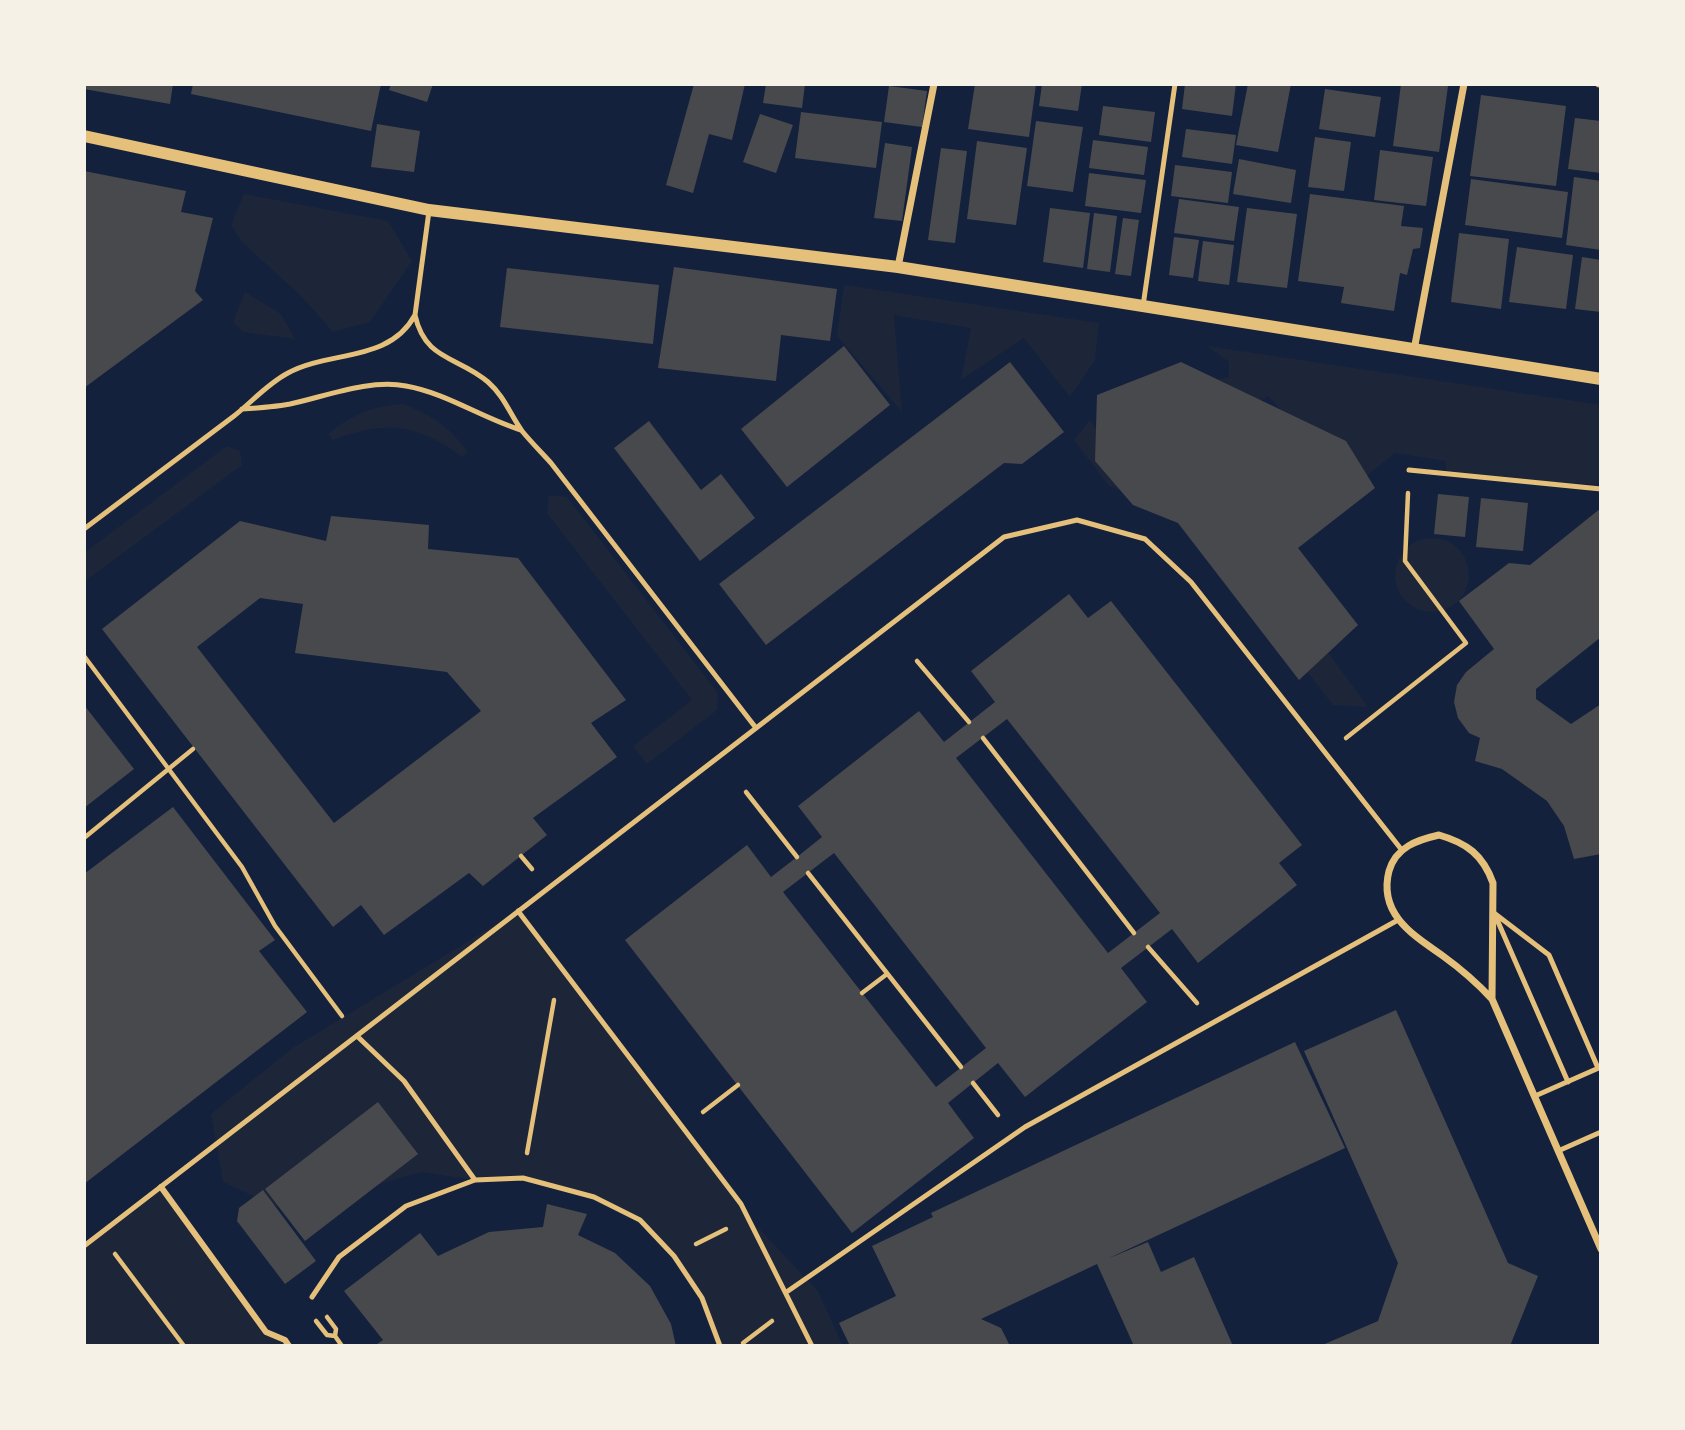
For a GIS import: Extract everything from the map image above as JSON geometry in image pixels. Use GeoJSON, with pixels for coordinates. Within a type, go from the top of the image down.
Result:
{"type":"FeatureCollection","features":[{"type":"Feature","properties":{"kind":"street"},"geometry":{"type":"LineString","coordinates":[[898,267],[934,84]]}},
{"type":"Feature","properties":{"kind":"street"},"geometry":{"type":"LineString","coordinates":[[1414,350],[1464,84]]}},
{"type":"Feature","properties":{"kind":"street"},"geometry":{"type":"LineString","coordinates":[[84,136],[429,210],[898,267],[1142,309],[1601,379]]}},
{"type":"Feature","properties":{"kind":"street"},"geometry":{"type":"LineString","coordinates":[[1492,999],[1494,914],[1493,884],[1488,869],[1477,853],[1461,841],[1439,835],[1419,840],[1401,849],[1391,867],[1386,886],[1390,906],[1398,920],[1415,938],[1473,979],[1492,999],[1601,1249]]}},
{"type":"Feature","properties":{"kind":"street"},"geometry":{"type":"LineString","coordinates":[[161,1187],[266,1332],[285,1340],[289,1346]]}},
{"type":"Feature","properties":{"kind":"lane"},"geometry":{"type":"LineString","coordinates":[[1142,309],[1175,84]]}},
{"type":"Feature","properties":{"kind":"lane"},"geometry":{"type":"LineString","coordinates":[[429,210],[415,315],[419,331],[433,351],[488,382],[511,409],[521,429],[551,463],[756,728]]}},
{"type":"Feature","properties":{"kind":"lane"},"geometry":{"type":"LineString","coordinates":[[84,529],[242,410],[268,384],[291,371],[360,354],[389,342],[407,329],[415,315]]}},
{"type":"Feature","properties":{"kind":"lane"},"geometry":{"type":"LineString","coordinates":[[242,410],[287,405],[370,386],[404,385],[432,393],[491,421],[521,429]]}},
{"type":"Feature","properties":{"kind":"lane"},"geometry":{"type":"LineString","coordinates":[[1409,470],[1601,489]]}},
{"type":"Feature","properties":{"kind":"lane"},"geometry":{"type":"LineString","coordinates":[[84,1246],[1004,537],[1077,520],[1145,539],[1191,582],[1401,849]]}},
{"type":"Feature","properties":{"kind":"lane"},"geometry":{"type":"LineString","coordinates":[[518,911],[741,1203],[788,1292],[812,1346]]}},
{"type":"Feature","properties":{"kind":"lane"},"geometry":{"type":"LineString","coordinates":[[1494,914],[1549,955],[1600,1067],[1535,1096]]}},
{"type":"Feature","properties":{"kind":"lane"},"geometry":{"type":"LineString","coordinates":[[1494,914],[1568,1082]]}},
{"type":"Feature","properties":{"kind":"lane"},"geometry":{"type":"LineString","coordinates":[[788,1292],[1014,1135],[1398,920]]}},
{"type":"Feature","properties":{"kind":"lane"},"geometry":{"type":"LineString","coordinates":[[357,1036],[404,1081],[475,1180]]}},
{"type":"Feature","properties":{"kind":"lane"},"geometry":{"type":"LineString","coordinates":[[1558,1151],[1601,1132]]}},
{"type":"Feature","properties":{"kind":"lane"},"geometry":{"type":"LineString","coordinates":[[312,1297],[339,1257],[406,1206],[475,1180],[523,1178],[594,1197],[640,1220],[674,1256],[702,1298],[720,1346]]}},
{"type":"Feature","properties":{"kind":"path"},"geometry":{"type":"LineString","coordinates":[[1326,754],[1466,643],[1405,561],[1409,470]]}},
{"type":"Feature","properties":{"kind":"path"},"geometry":{"type":"LineString","coordinates":[[84,656],[242,867],[275,926],[357,1036]]}},
{"type":"Feature","properties":{"kind":"path"},"geometry":{"type":"LineString","coordinates":[[917,662],[970,722]]}},
{"type":"Feature","properties":{"kind":"path"},"geometry":{"type":"LineString","coordinates":[[982,738],[1134,933]]}},
{"type":"Feature","properties":{"kind":"path"},"geometry":{"type":"LineString","coordinates":[[84,838],[192,749]]}},
{"type":"Feature","properties":{"kind":"path"},"geometry":{"type":"LineString","coordinates":[[746,792],[797,856]]}},
{"type":"Feature","properties":{"kind":"path"},"geometry":{"type":"LineString","coordinates":[[521,856],[535,872]]}},
{"type":"Feature","properties":{"kind":"path"},"geometry":{"type":"LineString","coordinates":[[808,873],[961,1067]]}},
{"type":"Feature","properties":{"kind":"path"},"geometry":{"type":"LineString","coordinates":[[1148,947],[1214,1023]]}},
{"type":"Feature","properties":{"kind":"path"},"geometry":{"type":"LineString","coordinates":[[523,1178],[560,966]]}},
{"type":"Feature","properties":{"kind":"path"},"geometry":{"type":"LineString","coordinates":[[862,993],[887,974]]}},
{"type":"Feature","properties":{"kind":"path"},"geometry":{"type":"LineString","coordinates":[[973,1083],[1014,1135]]}},
{"type":"Feature","properties":{"kind":"path"},"geometry":{"type":"LineString","coordinates":[[683,1127],[738,1085]]}},
{"type":"Feature","properties":{"kind":"path"},"geometry":{"type":"LineString","coordinates":[[674,1256],[748,1217]]}},
{"type":"Feature","properties":{"kind":"path"},"geometry":{"type":"LineString","coordinates":[[100,1233],[184,1346]]}},
{"type":"Feature","properties":{"kind":"path"},"geometry":{"type":"LineString","coordinates":[[740,1346],[770,1324],[788,1292]]}},
{"type":"Feature","properties":{"kind":"path"},"geometry":{"type":"LineString","coordinates":[[334,1336],[342,1346]]}},
{"type":"Feature","properties":{"kind":"shaded area"},"geometry":{"type":"Polygon","coordinates":[[[244,194],[388,221],[412,261],[370,322],[333,332],[302,297],[241,241],[231,225],[244,194]]]}},
{"type":"Feature","properties":{"kind":"shaded area"},"geometry":{"type":"Polygon","coordinates":[[[844,285],[1099,323],[1095,360],[1070,397],[1024,338],[961,380],[971,328],[894,315],[902,412],[837,336],[844,285]]]}},
{"type":"Feature","properties":{"kind":"shaded area"},"geometry":{"type":"Polygon","coordinates":[[[245,292],[281,314],[295,339],[243,332],[233,322],[245,292]]]}},
{"type":"Feature","properties":{"kind":"shaded area"},"geometry":{"type":"Polygon","coordinates":[[[1207,346],[1601,405],[1601,485],[1447,475],[1445,461],[1395,453],[1353,487],[1268,396],[1242,416],[1213,379],[1229,378],[1229,362],[1207,346]]]}},
{"type":"Feature","properties":{"kind":"shaded area"},"geometry":{"type":"Polygon","coordinates":[[[403,404],[439,423],[454,435],[468,452],[462,457],[431,438],[400,429],[369,430],[333,440],[328,434],[363,412],[403,404]]]}},
{"type":"Feature","properties":{"kind":"shaded area"},"geometry":{"type":"Polygon","coordinates":[[[1090,420],[1115,455],[1181,451],[1368,707],[1333,705],[1187,517],[1109,486],[1074,440],[1090,420]]]}},
{"type":"Feature","properties":{"kind":"shaded area"},"geometry":{"type":"Polygon","coordinates":[[[227,446],[240,451],[242,465],[84,582],[84,553],[227,446]]]}},
{"type":"Feature","properties":{"kind":"shaded area"},"geometry":{"type":"Polygon","coordinates":[[[549,495],[567,497],[718,693],[717,710],[647,764],[633,746],[692,700],[547,513],[549,495]]]}},
{"type":"Feature","properties":{"kind":"shaded area"},"geometry":{"type":"Polygon","coordinates":[[[1432,538],[1446,541],[1458,549],[1466,561],[1469,575],[1466,589],[1458,601],[1446,609],[1432,612],[1418,609],[1406,601],[1398,589],[1395,575],[1398,561],[1406,549],[1418,541],[1432,538]]]}},
{"type":"Feature","properties":{"kind":"shaded area"},"geometry":{"type":"Polygon","coordinates":[[[518,911],[748,1217],[818,1291],[843,1346],[720,1346],[702,1298],[674,1256],[640,1220],[594,1197],[523,1178],[475,1180],[421,1172],[286,1211],[223,1182],[211,1114],[291,1049],[518,911]]]}},
{"type":"Feature","properties":{"kind":"shaded area"},"geometry":{"type":"Polygon","coordinates":[[[161,1187],[266,1332],[289,1346],[84,1346],[84,1246],[161,1187]]]}},
{"type":"Feature","properties":{"kind":"building"},"geometry":{"type":"Polygon","coordinates":[[[84,84],[173,84],[170,104],[84,89],[84,84]]]}},
{"type":"Feature","properties":{"kind":"building"},"geometry":{"type":"Polygon","coordinates":[[[193,84],[381,84],[371,131],[191,94],[193,84]]]}},
{"type":"Feature","properties":{"kind":"building"},"geometry":{"type":"Polygon","coordinates":[[[391,84],[433,84],[427,102],[389,90],[391,84]]]}},
{"type":"Feature","properties":{"kind":"building"},"geometry":{"type":"Polygon","coordinates":[[[694,84],[745,84],[732,140],[709,134],[693,193],[666,185],[694,84]]]}},
{"type":"Feature","properties":{"kind":"building"},"geometry":{"type":"Polygon","coordinates":[[[766,84],[805,84],[802,108],[763,103],[766,84]]]}},
{"type":"Feature","properties":{"kind":"building"},"geometry":{"type":"Polygon","coordinates":[[[975,84],[1036,84],[1029,137],[968,129],[975,84]]]}},
{"type":"Feature","properties":{"kind":"building"},"geometry":{"type":"Polygon","coordinates":[[[1042,84],[1082,84],[1078,111],[1039,106],[1042,84]]]}},
{"type":"Feature","properties":{"kind":"building"},"geometry":{"type":"Polygon","coordinates":[[[1185,84],[1236,84],[1232,116],[1182,109],[1185,84]]]}},
{"type":"Feature","properties":{"kind":"building"},"geometry":{"type":"Polygon","coordinates":[[[1248,84],[1291,84],[1278,152],[1236,145],[1248,84]]]}},
{"type":"Feature","properties":{"kind":"building"},"geometry":{"type":"Polygon","coordinates":[[[1401,84],[1448,86],[1439,152],[1393,146],[1401,84]]]}},
{"type":"Feature","properties":{"kind":"building"},"geometry":{"type":"Polygon","coordinates":[[[889,86],[927,91],[922,127],[884,122],[889,86]]]}},
{"type":"Feature","properties":{"kind":"building"},"geometry":{"type":"Polygon","coordinates":[[[1325,89],[1381,97],[1375,137],[1319,129],[1325,89]]]}},
{"type":"Feature","properties":{"kind":"building"},"geometry":{"type":"Polygon","coordinates":[[[1481,95],[1566,106],[1556,186],[1470,176],[1481,95]]]}},
{"type":"Feature","properties":{"kind":"building"},"geometry":{"type":"Polygon","coordinates":[[[1103,106],[1155,112],[1151,142],[1099,135],[1103,106]]]}},
{"type":"Feature","properties":{"kind":"building"},"geometry":{"type":"Polygon","coordinates":[[[801,112],[882,122],[876,168],[795,158],[801,112]]]}},
{"type":"Feature","properties":{"kind":"building"},"geometry":{"type":"Polygon","coordinates":[[[760,114],[793,125],[776,173],[743,162],[760,114]]]}},
{"type":"Feature","properties":{"kind":"building"},"geometry":{"type":"Polygon","coordinates":[[[1575,118],[1601,121],[1601,173],[1568,169],[1575,118]]]}},
{"type":"Feature","properties":{"kind":"building"},"geometry":{"type":"Polygon","coordinates":[[[1036,121],[1083,127],[1073,192],[1027,186],[1036,121]]]}},
{"type":"Feature","properties":{"kind":"building"},"geometry":{"type":"Polygon","coordinates":[[[377,124],[420,131],[414,172],[371,167],[377,124]]]}},
{"type":"Feature","properties":{"kind":"building"},"geometry":{"type":"Polygon","coordinates":[[[1186,129],[1236,135],[1232,164],[1182,157],[1186,129]]]}},
{"type":"Feature","properties":{"kind":"building"},"geometry":{"type":"Polygon","coordinates":[[[1315,137],[1351,142],[1344,191],[1308,187],[1315,137]]]}},
{"type":"Feature","properties":{"kind":"building"},"geometry":{"type":"Polygon","coordinates":[[[1093,140],[1148,147],[1144,175],[1089,168],[1093,140]]]}},
{"type":"Feature","properties":{"kind":"building"},"geometry":{"type":"Polygon","coordinates":[[[977,141],[1027,148],[1016,225],[967,219],[977,141]]]}},
{"type":"Feature","properties":{"kind":"building"},"geometry":{"type":"Polygon","coordinates":[[[885,143],[912,147],[902,221],[874,218],[885,143]]]}},
{"type":"Feature","properties":{"kind":"building"},"geometry":{"type":"Polygon","coordinates":[[[941,148],[967,151],[955,243],[928,240],[941,148]]]}},
{"type":"Feature","properties":{"kind":"building"},"geometry":{"type":"Polygon","coordinates":[[[1380,150],[1433,157],[1426,206],[1374,200],[1380,150]]]}},
{"type":"Feature","properties":{"kind":"building"},"geometry":{"type":"Polygon","coordinates":[[[1239,159],[1296,170],[1291,203],[1233,194],[1239,159]]]}},
{"type":"Feature","properties":{"kind":"building"},"geometry":{"type":"Polygon","coordinates":[[[1175,165],[1232,172],[1228,203],[1171,196],[1175,165]]]}},
{"type":"Feature","properties":{"kind":"building"},"geometry":{"type":"Polygon","coordinates":[[[84,171],[186,191],[181,212],[213,218],[195,291],[203,300],[84,388],[84,171]]]}},
{"type":"Feature","properties":{"kind":"building"},"geometry":{"type":"Polygon","coordinates":[[[1089,173],[1146,180],[1141,213],[1085,206],[1089,173]]]}},
{"type":"Feature","properties":{"kind":"building"},"geometry":{"type":"Polygon","coordinates":[[[1574,177],[1601,181],[1601,250],[1566,245],[1574,177]]]}},
{"type":"Feature","properties":{"kind":"building"},"geometry":{"type":"Polygon","coordinates":[[[1471,179],[1568,192],[1562,238],[1465,225],[1471,179]]]}},
{"type":"Feature","properties":{"kind":"building"},"geometry":{"type":"Polygon","coordinates":[[[1310,194],[1404,206],[1401,226],[1423,228],[1420,248],[1413,249],[1407,275],[1400,273],[1394,311],[1341,303],[1344,287],[1298,281],[1310,194]]]}},
{"type":"Feature","properties":{"kind":"building"},"geometry":{"type":"Polygon","coordinates":[[[1179,199],[1239,207],[1234,241],[1174,233],[1179,199]]]}},
{"type":"Feature","properties":{"kind":"building"},"geometry":{"type":"Polygon","coordinates":[[[1050,208],[1090,213],[1083,268],[1043,262],[1050,208]]]}},
{"type":"Feature","properties":{"kind":"building"},"geometry":{"type":"Polygon","coordinates":[[[1247,208],[1297,214],[1287,288],[1237,282],[1247,208]]]}},
{"type":"Feature","properties":{"kind":"building"},"geometry":{"type":"Polygon","coordinates":[[[1094,213],[1117,216],[1110,272],[1087,269],[1094,213]]]}},
{"type":"Feature","properties":{"kind":"building"},"geometry":{"type":"Polygon","coordinates":[[[1123,218],[1139,220],[1131,276],[1115,274],[1123,218]]]}},
{"type":"Feature","properties":{"kind":"building"},"geometry":{"type":"Polygon","coordinates":[[[1459,233],[1509,239],[1501,309],[1451,302],[1459,233]]]}},
{"type":"Feature","properties":{"kind":"building"},"geometry":{"type":"Polygon","coordinates":[[[1174,237],[1199,240],[1193,278],[1169,275],[1174,237]]]}},
{"type":"Feature","properties":{"kind":"building"},"geometry":{"type":"Polygon","coordinates":[[[1203,241],[1234,245],[1229,285],[1198,281],[1203,241]]]}},
{"type":"Feature","properties":{"kind":"building"},"geometry":{"type":"Polygon","coordinates":[[[1517,247],[1573,255],[1566,309],[1509,302],[1517,247]]]}},
{"type":"Feature","properties":{"kind":"building"},"geometry":{"type":"Polygon","coordinates":[[[1582,257],[1601,260],[1601,312],[1575,309],[1582,257]]]}},
{"type":"Feature","properties":{"kind":"building"},"geometry":{"type":"Polygon","coordinates":[[[674,267],[837,289],[830,341],[781,335],[776,381],[658,368],[674,267]]]}},
{"type":"Feature","properties":{"kind":"building"},"geometry":{"type":"Polygon","coordinates":[[[507,268],[659,285],[653,344],[500,327],[507,268]]]}},
{"type":"Feature","properties":{"kind":"building"},"geometry":{"type":"Polygon","coordinates":[[[844,346],[890,405],[787,487],[741,429],[844,346]]]}},
{"type":"Feature","properties":{"kind":"building"},"geometry":{"type":"Polygon","coordinates":[[[1010,362],[1064,432],[1022,464],[1004,463],[766,645],[719,584],[1010,362]]]}},
{"type":"Feature","properties":{"kind":"building"},"geometry":{"type":"Polygon","coordinates":[[[1181,362],[1346,441],[1375,488],[1298,548],[1358,625],[1299,680],[1178,523],[1133,505],[1095,461],[1097,395],[1181,362]]]}},
{"type":"Feature","properties":{"kind":"building"},"geometry":{"type":"Polygon","coordinates":[[[649,421],[701,490],[721,474],[755,518],[700,561],[614,448],[649,421]]]}},
{"type":"Feature","properties":{"kind":"building"},"geometry":{"type":"Polygon","coordinates":[[[1438,494],[1469,497],[1465,537],[1434,534],[1438,494]]]}},
{"type":"Feature","properties":{"kind":"building"},"geometry":{"type":"Polygon","coordinates":[[[1481,498],[1528,503],[1523,551],[1476,547],[1481,498]]]}},
{"type":"Feature","properties":{"kind":"building"},"geometry":{"type":"Polygon","coordinates":[[[1601,508],[1601,637],[1536,689],[1536,699],[1571,724],[1601,704],[1601,854],[1574,859],[1564,826],[1547,801],[1502,769],[1475,761],[1480,738],[1469,733],[1458,718],[1454,702],[1457,685],[1466,672],[1494,649],[1459,601],[1509,563],[1530,565],[1601,508]]]}},
{"type":"Feature","properties":{"kind":"building"},"geometry":{"type":"Polygon","coordinates":[[[331,516],[429,525],[428,549],[518,558],[626,700],[591,723],[617,757],[533,818],[547,835],[483,886],[469,873],[384,935],[361,905],[333,927],[102,629],[240,521],[326,541],[331,516]],[[260,598],[197,647],[334,823],[481,711],[447,672],[295,653],[303,604],[260,598]]]}},
{"type":"Feature","properties":{"kind":"building"},"geometry":{"type":"Polygon","coordinates":[[[1069,594],[1088,618],[1111,601],[1302,845],[1279,863],[1297,885],[1198,963],[1172,929],[1121,968],[1147,1002],[1025,1097],[998,1063],[948,1103],[974,1138],[852,1233],[625,940],[747,845],[771,877],[797,857],[822,837],[798,806],[919,711],[944,742],[995,702],[971,671],[1069,594]],[[1007,719],[956,758],[1108,953],[1160,913],[1007,719]],[[834,853],[783,892],[936,1087],[986,1048],[834,853]]]}},
{"type":"Feature","properties":{"kind":"building"},"geometry":{"type":"Polygon","coordinates":[[[84,705],[134,769],[84,808],[84,705]]]}},
{"type":"Feature","properties":{"kind":"building"},"geometry":{"type":"Polygon","coordinates":[[[173,807],[275,940],[259,951],[307,1012],[84,1184],[84,874],[173,807]]]}},
{"type":"Feature","properties":{"kind":"building"},"geometry":{"type":"Polygon","coordinates":[[[1396,1010],[1508,1263],[1538,1276],[1510,1346],[1320,1346],[1378,1321],[1398,1263],[1304,1051],[1396,1010]]]}},
{"type":"Feature","properties":{"kind":"building"},"geometry":{"type":"Polygon","coordinates":[[[1295,1042],[1345,1148],[1107,1259],[1148,1242],[1161,1272],[1194,1257],[1233,1346],[1134,1346],[1097,1264],[981,1319],[1001,1328],[1010,1346],[850,1346],[839,1323],[896,1296],[872,1246],[933,1217],[931,1213],[1295,1042]]]}},
{"type":"Feature","properties":{"kind":"building"},"geometry":{"type":"Polygon","coordinates":[[[378,1102],[418,1154],[305,1241],[265,1189],[378,1102]]]}},
{"type":"Feature","properties":{"kind":"building"},"geometry":{"type":"Polygon","coordinates":[[[263,1190],[316,1261],[285,1284],[237,1221],[239,1208],[263,1190]]]}},
{"type":"Feature","properties":{"kind":"building"},"geometry":{"type":"Polygon","coordinates":[[[547,1204],[587,1214],[578,1235],[615,1253],[650,1286],[671,1324],[676,1346],[374,1346],[383,1340],[344,1291],[420,1233],[438,1256],[489,1232],[543,1227],[547,1204]]]}}]}
